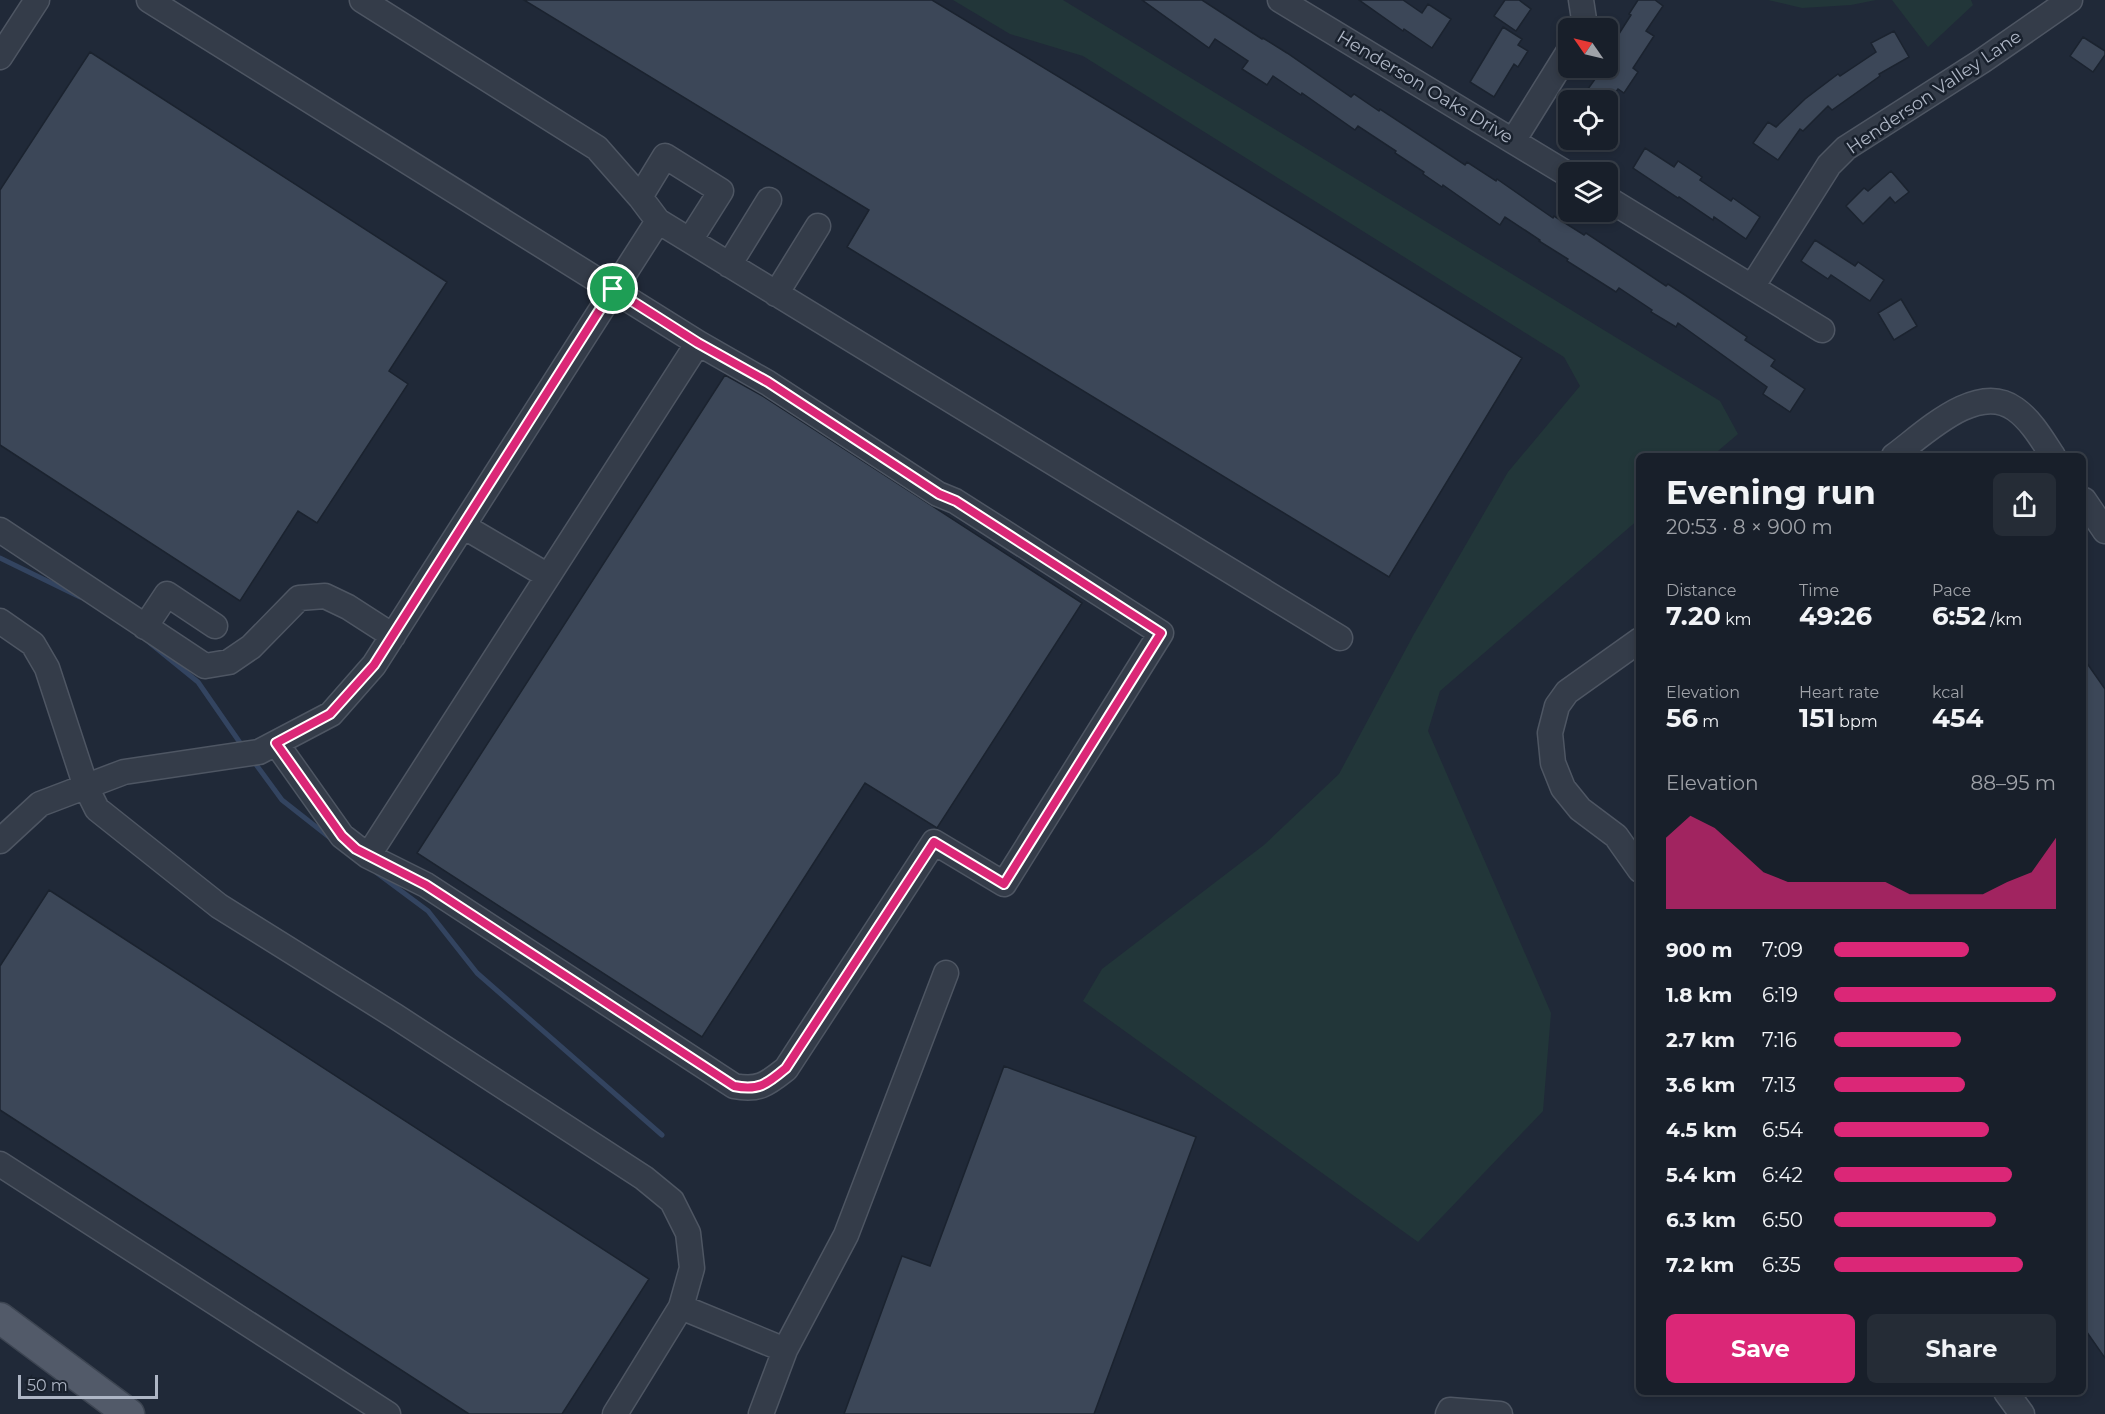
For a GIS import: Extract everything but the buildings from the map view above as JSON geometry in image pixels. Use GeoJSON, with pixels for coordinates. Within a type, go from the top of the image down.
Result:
{"type":"FeatureCollection","features":[{"type":"Feature","properties":{"kind":"main road"},"geometry":{"type":"LineString","coordinates":[[0,1318],[129,1414]]}},
{"type":"Feature","properties":{"kind":"street"},"geometry":{"type":"LineString","coordinates":[[0,57],[38,0]]}},
{"type":"Feature","properties":{"kind":"street"},"geometry":{"type":"LineString","coordinates":[[149,0],[698,343],[768,382],[939,494],[956,501],[1161,633],[1004,884],[934,842],[786,1068],[767,1084],[750,1089],[734,1086],[426,885],[368,856],[342,836],[276,743]]}},
{"type":"Feature","properties":{"kind":"street"},"geometry":{"type":"LineString","coordinates":[[362,0],[597,148],[658,221],[1340,638]]}},
{"type":"Feature","properties":{"kind":"street","name":"Henderson Oaks Drive"},"geometry":{"type":"LineString","coordinates":[[1280,0],[1558,168]]}},
{"type":"Feature","properties":{"kind":"street"},"geometry":{"type":"LineString","coordinates":[[1581,0],[1584,18]]}},
{"type":"Feature","properties":{"kind":"street","name":"Henderson Valley Lane"},"geometry":{"type":"LineString","coordinates":[[1752,287],[1829,165],[1846,148],[1982,61],[2070,0]]}},
{"type":"Feature","properties":{"kind":"street"},"geometry":{"type":"LineString","coordinates":[[1513,141],[1558,69]]}},
{"type":"Feature","properties":{"kind":"street"},"geometry":{"type":"LineString","coordinates":[[640,197],[665,156],[721,191],[690,240]]}},
{"type":"Feature","properties":{"kind":"street"},"geometry":{"type":"LineString","coordinates":[[729,265],[769,200]]}},
{"type":"Feature","properties":{"kind":"street"},"geometry":{"type":"LineString","coordinates":[[1618,205],[1822,330]]}},
{"type":"Feature","properties":{"kind":"street"},"geometry":{"type":"LineString","coordinates":[[0,841],[40,804],[86,786],[124,772],[259,752],[330,714],[374,665],[658,221]]}},
{"type":"Feature","properties":{"kind":"street"},"geometry":{"type":"LineString","coordinates":[[776,294],[818,226]]}},
{"type":"Feature","properties":{"kind":"street"},"geometry":{"type":"LineString","coordinates":[[368,856],[698,343]]}},
{"type":"Feature","properties":{"kind":"street"},"geometry":{"type":"LineString","coordinates":[[1898,453],[1957,410],[1975,402],[1992,400],[2015,408],[2027,420],[2051,453]]}},
{"type":"Feature","properties":{"kind":"street"},"geometry":{"type":"LineString","coordinates":[[2086,503],[2105,531]]}},
{"type":"Feature","properties":{"kind":"street"},"geometry":{"type":"LineString","coordinates":[[463,526],[548,576]]}},
{"type":"Feature","properties":{"kind":"street"},"geometry":{"type":"LineString","coordinates":[[0,530],[205,666],[229,662],[251,646],[300,598],[325,596],[348,607],[393,636]]}},
{"type":"Feature","properties":{"kind":"street"},"geometry":{"type":"LineString","coordinates":[[145,627],[166,594],[215,626]]}},
{"type":"Feature","properties":{"kind":"street"},"geometry":{"type":"LineString","coordinates":[[0,621],[33,644],[47,668],[86,786],[97,809],[219,906],[395,1016],[644,1178],[672,1201],[688,1233],[692,1268],[681,1307],[615,1414]]}},
{"type":"Feature","properties":{"kind":"street"},"geometry":{"type":"LineString","coordinates":[[1636,643],[1567,692],[1557,706],[1550,733],[1553,763],[1563,788],[1580,809],[1616,836],[1636,864]]}},
{"type":"Feature","properties":{"kind":"street"},"geometry":{"type":"LineString","coordinates":[[761,1414],[785,1350],[846,1235],[946,973]]}},
{"type":"Feature","properties":{"kind":"street"},"geometry":{"type":"LineString","coordinates":[[0,1164],[388,1414]]}},
{"type":"Feature","properties":{"kind":"street"},"geometry":{"type":"LineString","coordinates":[[681,1307],[785,1350]]}},
{"type":"Feature","properties":{"kind":"street"},"geometry":{"type":"LineString","coordinates":[[2008,1395],[2022,1414]]}},
{"type":"Feature","properties":{"kind":"street"},"geometry":{"type":"LineString","coordinates":[[1448,1414],[1449,1410],[1500,1414]]}},
{"type":"Feature","properties":{"kind":"green space"},"geometry":{"type":"Polygon","coordinates":[[[953,0],[1063,0],[1720,401],[1738,434],[1716,453],[1636,453],[1636,522],[1440,691],[1428,731],[1551,1013],[1543,1111],[1418,1242],[1083,1001],[1102,969],[1264,845],[1339,774],[1414,634],[1508,472],[1580,386],[1564,357],[1083,56],[1010,34],[953,0]]]}},
{"type":"Feature","properties":{"kind":"green space"},"geometry":{"type":"Polygon","coordinates":[[[1768,0],[1876,0],[1851,5],[1802,8],[1768,0]]]}},
{"type":"Feature","properties":{"kind":"green space"},"geometry":{"type":"Polygon","coordinates":[[[1892,0],[1971,0],[1973,5],[1928,47],[1892,0]]]}},
{"type":"Feature","properties":{"kind":"waterway"},"geometry":{"type":"LineString","coordinates":[[0,558],[80,597]]}},
{"type":"Feature","properties":{"kind":"waterway"},"geometry":{"type":"LineString","coordinates":[[150,643],[198,682],[243,747]]}},
{"type":"Feature","properties":{"kind":"waterway"},"geometry":{"type":"LineString","coordinates":[[252,759],[282,800],[329,837]]}},
{"type":"Feature","properties":{"kind":"waterway"},"geometry":{"type":"LineString","coordinates":[[377,873],[428,911],[477,973],[662,1135]]}},
{"type":"Feature","properties":{"kind":"route"},"geometry":{"type":"LineString","coordinates":[[613,289],[698,343],[768,382],[939,494],[956,501],[1161,633],[1004,884],[934,842],[786,1068],[767,1084],[750,1089],[734,1086],[426,885],[356,849],[342,836],[276,743],[330,714],[374,665],[613,289]]}}]}
